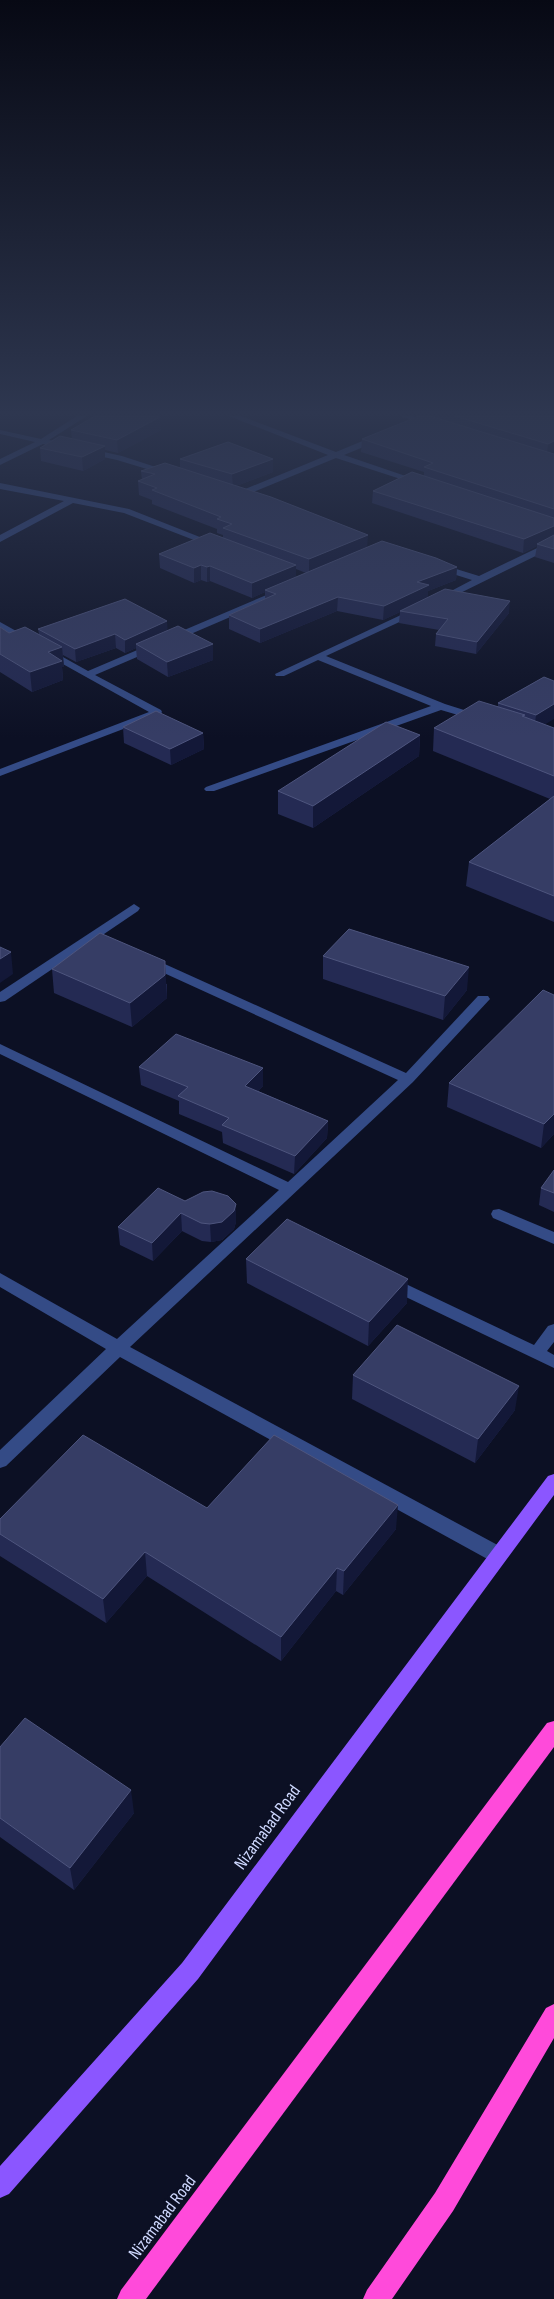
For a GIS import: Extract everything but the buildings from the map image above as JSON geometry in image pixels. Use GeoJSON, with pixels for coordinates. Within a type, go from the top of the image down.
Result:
{"type":"FeatureCollection","features":[{"type":"Feature","properties":{"kind":"highway","name":"Nizamabad Road"},"geometry":{"type":"LineString","coordinates":[[130,2299],[554,1730]]}},
{"type":"Feature","properties":{"kind":"highway"},"geometry":{"type":"LineString","coordinates":[[376,2299],[444,2202],[554,2016]]}},
{"type":"Feature","properties":{"kind":"main road","name":"Nizamabad Road"},"geometry":{"type":"LineString","coordinates":[[0,2185],[190,1971],[554,1481]]}},
{"type":"Feature","properties":{"kind":"street"},"geometry":{"type":"LineString","coordinates":[[0,539],[29,523]]}},
{"type":"Feature","properties":{"kind":"street"},"geometry":{"type":"LineString","coordinates":[[159,523],[227,549]]}},
{"type":"Feature","properties":{"kind":"street"},"geometry":{"type":"LineString","coordinates":[[280,674],[554,544]]}},
{"type":"Feature","properties":{"kind":"street"},"geometry":{"type":"LineString","coordinates":[[426,563],[481,580]]}},
{"type":"Feature","properties":{"kind":"street"},"geometry":{"type":"LineString","coordinates":[[87,675],[291,587]]}},
{"type":"Feature","properties":{"kind":"street"},"geometry":{"type":"LineString","coordinates":[[0,625],[87,675],[157,712],[0,773]]}},
{"type":"Feature","properties":{"kind":"street"},"geometry":{"type":"LineString","coordinates":[[319,657],[441,706],[488,721]]}},
{"type":"Feature","properties":{"kind":"street"},"geometry":{"type":"LineString","coordinates":[[210,789],[441,706]]}},
{"type":"Feature","properties":{"kind":"street"},"geometry":{"type":"LineString","coordinates":[[0,998],[91,935],[134,908]]}},
{"type":"Feature","properties":{"kind":"street"},"geometry":{"type":"LineString","coordinates":[[91,935],[110,943]]}},
{"type":"Feature","properties":{"kind":"street"},"geometry":{"type":"LineString","coordinates":[[137,956],[408,1079]]}},
{"type":"Feature","properties":{"kind":"street"},"geometry":{"type":"LineString","coordinates":[[0,1461],[118,1348],[408,1079],[483,999]]}},
{"type":"Feature","properties":{"kind":"street"},"geometry":{"type":"LineString","coordinates":[[0,1048],[289,1189]]}},
{"type":"Feature","properties":{"kind":"street"},"geometry":{"type":"LineString","coordinates":[[499,1214],[554,1238]]}},
{"type":"Feature","properties":{"kind":"street"},"geometry":{"type":"LineString","coordinates":[[373,1275],[554,1362]]}},
{"type":"Feature","properties":{"kind":"street"},"geometry":{"type":"LineString","coordinates":[[0,1279],[118,1348],[498,1555]]}},
{"type":"Feature","properties":{"kind":"street"},"geometry":{"type":"LineString","coordinates":[[536,1354],[554,1330]]}}]}
